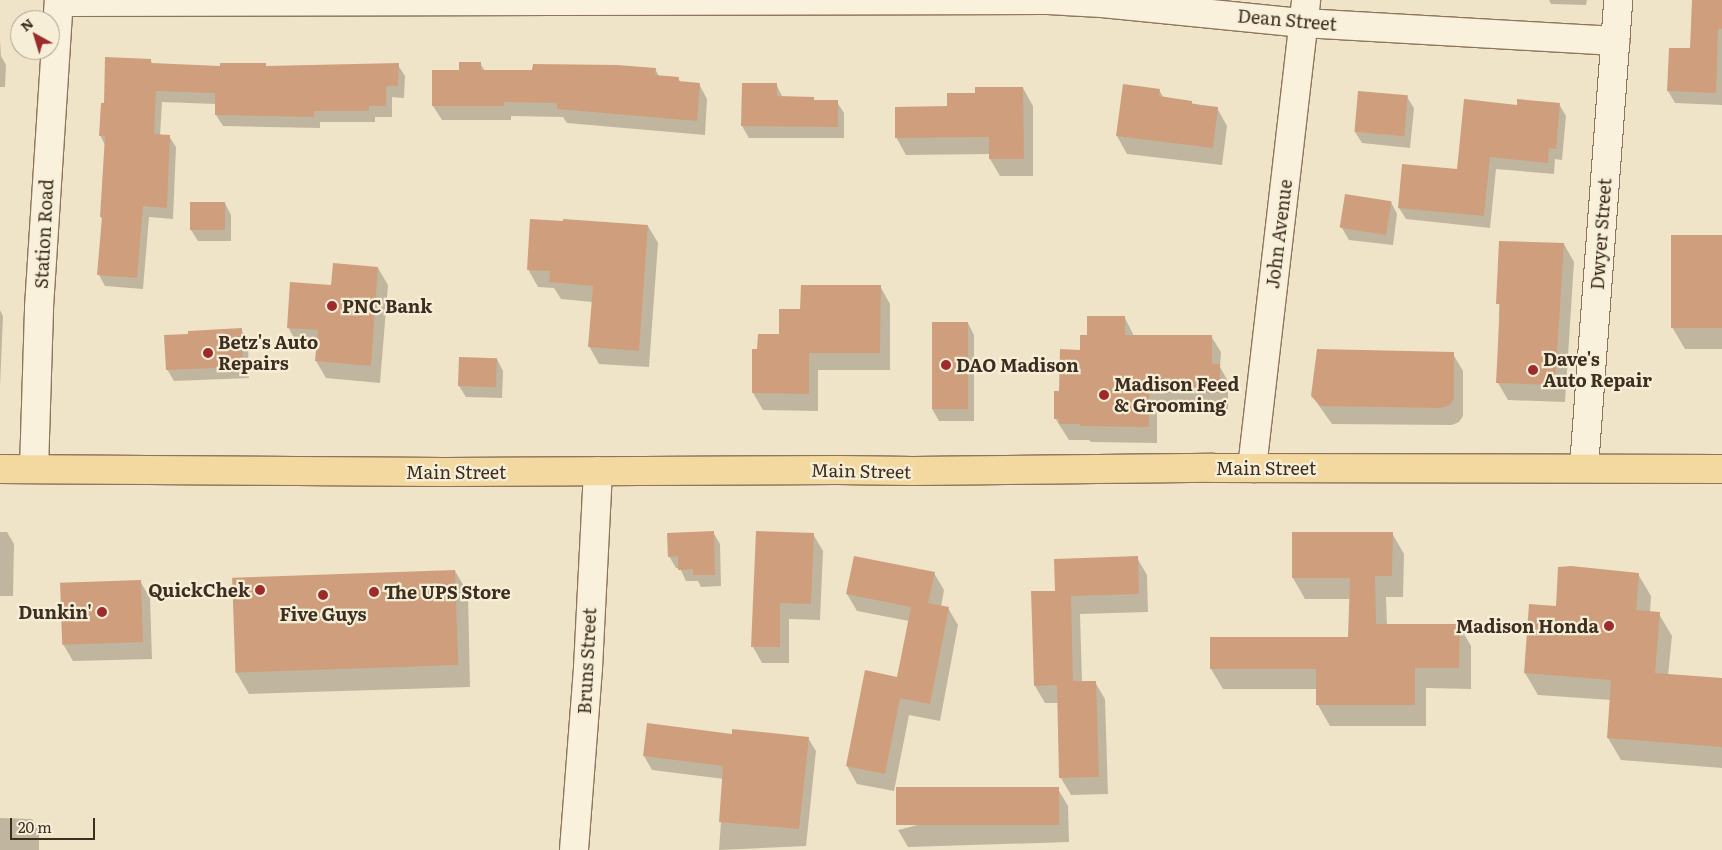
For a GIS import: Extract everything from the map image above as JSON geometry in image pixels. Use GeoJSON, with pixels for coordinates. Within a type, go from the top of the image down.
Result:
{"type":"FeatureCollection","features":[{"type":"Feature","properties":{"kind":"main road","name":"Main Street"},"geometry":{"type":"LineString","coordinates":[[0,469],[434,472],[1252,468],[1722,469]]}},
{"type":"Feature","properties":{"kind":"street","name":"Dean Street"},"geometry":{"type":"LineString","coordinates":[[59,1],[1048,0],[1304,11],[1615,41]]}},
{"type":"Feature","properties":{"kind":"street","name":"Dwyer Street"},"geometry":{"type":"LineString","coordinates":[[1584,468],[1618,0]]}},
{"type":"Feature","properties":{"kind":"street","name":"Station Road"},"geometry":{"type":"LineString","coordinates":[[34,469],[39,307],[59,1]]}},
{"type":"Feature","properties":{"kind":"street","name":"John Avenue"},"geometry":{"type":"LineString","coordinates":[[1252,468],[1304,11]]}},
{"type":"Feature","properties":{"kind":"street","name":"Bruns Street"},"geometry":{"type":"LineString","coordinates":[[574,850],[588,668],[598,471]]}},
{"type":"Feature","properties":{"kind":"building"},"geometry":{"type":"Polygon","coordinates":[[[1692,0],[1722,0],[1722,29],[1718,29],[1716,93],[1667,91],[1669,48],[1690,48],[1692,0]]]}},
{"type":"Feature","properties":{"kind":"building"},"geometry":{"type":"Polygon","coordinates":[[[105,57],[151,59],[151,63],[220,66],[220,63],[266,63],[266,66],[399,63],[398,86],[386,86],[386,106],[369,106],[369,111],[314,111],[314,117],[215,115],[215,93],[156,91],[154,134],[170,135],[167,208],[143,206],[137,278],[97,275],[102,217],[100,217],[105,136],[99,136],[101,103],[104,103],[105,57]]]}},
{"type":"Feature","properties":{"kind":"building"},"geometry":{"type":"Polygon","coordinates":[[[459,62],[481,62],[481,70],[532,70],[533,64],[617,65],[656,68],[655,75],[679,77],[678,81],[700,83],[697,121],[557,109],[557,103],[504,102],[504,106],[432,106],[432,70],[459,70],[459,62]]]}},
{"type":"Feature","properties":{"kind":"building"},"geometry":{"type":"Polygon","coordinates":[[[742,83],[777,83],[777,96],[814,97],[814,100],[838,100],[838,127],[741,126],[742,83]]]}},
{"type":"Feature","properties":{"kind":"building"},"geometry":{"type":"Polygon","coordinates":[[[1123,84],[1160,89],[1159,96],[1192,101],[1192,104],[1218,107],[1213,148],[1116,136],[1123,84]]]}},
{"type":"Feature","properties":{"kind":"building"},"geometry":{"type":"Polygon","coordinates":[[[975,87],[1023,87],[1024,159],[989,159],[989,137],[895,138],[895,107],[947,106],[947,93],[975,93],[975,87]]]}},
{"type":"Feature","properties":{"kind":"building"},"geometry":{"type":"Polygon","coordinates":[[[1358,91],[1408,95],[1404,136],[1354,132],[1358,91]]]}},
{"type":"Feature","properties":{"kind":"building"},"geometry":{"type":"Polygon","coordinates":[[[1464,99],[1517,105],[1517,99],[1560,103],[1556,149],[1549,148],[1548,163],[1490,157],[1484,216],[1398,208],[1402,164],[1457,169],[1464,99]]]}},
{"type":"Feature","properties":{"kind":"building"},"geometry":{"type":"Polygon","coordinates":[[[1345,194],[1391,201],[1386,235],[1340,228],[1345,194]]]}},
{"type":"Feature","properties":{"kind":"building"},"geometry":{"type":"Polygon","coordinates":[[[190,202],[225,202],[225,230],[190,230],[190,202]]]}},
{"type":"Feature","properties":{"kind":"building"},"geometry":{"type":"Polygon","coordinates":[[[530,219],[563,221],[563,219],[648,225],[639,351],[588,347],[593,286],[549,282],[550,271],[527,270],[530,219]]]}},
{"type":"Feature","properties":{"kind":"building"},"geometry":{"type":"Polygon","coordinates":[[[1671,235],[1722,235],[1722,328],[1671,328],[1671,235]]]}},
{"type":"Feature","properties":{"kind":"building"},"geometry":{"type":"Polygon","coordinates":[[[1499,241],[1564,243],[1555,385],[1496,383],[1500,304],[1496,304],[1499,241]]]}},
{"type":"Feature","properties":{"kind":"building","name":"PNC Bank"},"geometry":{"type":"Polygon","coordinates":[[[333,263],[378,267],[371,366],[315,361],[318,330],[287,328],[290,282],[331,285],[333,263]]]}},
{"type":"Feature","properties":{"kind":"building"},"geometry":{"type":"Polygon","coordinates":[[[801,285],[881,285],[880,353],[809,353],[809,394],[752,393],[752,349],[757,349],[758,334],[779,334],[779,309],[800,309],[801,285]]]}},
{"type":"Feature","properties":{"kind":"building"},"geometry":{"type":"Polygon","coordinates":[[[1087,316],[1125,316],[1125,335],[1212,335],[1212,364],[1220,364],[1220,393],[1149,393],[1149,427],[1059,424],[1059,419],[1054,419],[1054,391],[1059,391],[1060,349],[1080,350],[1080,335],[1087,335],[1087,316]]]}},
{"type":"Feature","properties":{"kind":"building"},"geometry":{"type":"Polygon","coordinates":[[[932,322],[968,322],[968,409],[932,409],[932,322]]]}},
{"type":"Feature","properties":{"kind":"building"},"geometry":{"type":"Polygon","coordinates":[[[242,328],[243,367],[166,370],[164,335],[188,334],[188,331],[242,328]]]}},
{"type":"Feature","properties":{"kind":"building"},"geometry":{"type":"Polygon","coordinates":[[[1317,349],[1454,352],[1454,398],[1450,405],[1441,408],[1321,406],[1311,396],[1317,349]]]}},
{"type":"Feature","properties":{"kind":"building"},"geometry":{"type":"Polygon","coordinates":[[[459,357],[497,358],[496,387],[458,386],[459,357]]]}},
{"type":"Feature","properties":{"kind":"building"},"geometry":{"type":"Polygon","coordinates":[[[714,531],[715,575],[693,575],[693,569],[678,570],[678,556],[668,557],[667,533],[714,531]]]}},
{"type":"Feature","properties":{"kind":"building"},"geometry":{"type":"Polygon","coordinates":[[[756,531],[814,533],[811,604],[780,603],[780,647],[751,647],[756,531]]]}},
{"type":"Feature","properties":{"kind":"building"},"geometry":{"type":"Polygon","coordinates":[[[1292,532],[1393,532],[1392,576],[1375,576],[1376,624],[1460,624],[1459,668],[1415,668],[1415,705],[1316,705],[1316,669],[1210,669],[1210,637],[1348,637],[1350,578],[1292,578],[1292,532]]]}},
{"type":"Feature","properties":{"kind":"building"},"geometry":{"type":"Polygon","coordinates":[[[854,556],[935,572],[928,603],[949,607],[930,704],[900,698],[885,774],[846,766],[865,670],[897,677],[911,607],[846,594],[854,556]]]}},
{"type":"Feature","properties":{"kind":"building"},"geometry":{"type":"Polygon","coordinates":[[[1138,556],[1139,594],[1071,596],[1073,681],[1096,681],[1099,777],[1059,778],[1057,685],[1034,686],[1031,591],[1055,591],[1054,559],[1138,556]]]}},
{"type":"Feature","properties":{"kind":"building"},"geometry":{"type":"Polygon","coordinates":[[[1571,566],[1639,573],[1636,610],[1660,612],[1655,673],[1722,678],[1722,747],[1607,738],[1611,680],[1524,673],[1529,604],[1556,606],[1558,567],[1571,566]]]}},
{"type":"Feature","properties":{"kind":"building"},"geometry":{"type":"Polygon","coordinates":[[[455,570],[458,665],[235,673],[232,578],[455,570]]]}},
{"type":"Feature","properties":{"kind":"building","name":"Dunkin'"},"geometry":{"type":"Polygon","coordinates":[[[141,580],[143,642],[62,645],[60,583],[141,580]]]}},
{"type":"Feature","properties":{"kind":"building"},"geometry":{"type":"Polygon","coordinates":[[[647,723],[732,734],[732,729],[809,737],[799,829],[719,822],[723,766],[643,756],[647,723]]]}},
{"type":"Feature","properties":{"kind":"building"},"geometry":{"type":"Polygon","coordinates":[[[896,787],[1059,787],[1059,825],[896,825],[896,787]]]}},
{"type":"Feature","properties":{"kind":"place","name":"PNC Bank"},"geometry":{"type":"Point","coordinates":[332,306]}},
{"type":"Feature","properties":{"kind":"place","name":"Betz's Auto Repairs"},"geometry":{"type":"Point","coordinates":[208,353]}},
{"type":"Feature","properties":{"kind":"place","name":"DAO Madison"},"geometry":{"type":"Point","coordinates":[946,365]}},
{"type":"Feature","properties":{"kind":"place","name":"Dave's Auto Repair"},"geometry":{"type":"Point","coordinates":[1533,370]}},
{"type":"Feature","properties":{"kind":"place","name":"Madison Feed & Grooming"},"geometry":{"type":"Point","coordinates":[1104,395]}},
{"type":"Feature","properties":{"kind":"place","name":"QuickChek"},"geometry":{"type":"Point","coordinates":[260,590]}},
{"type":"Feature","properties":{"kind":"place","name":"The UPS Store"},"geometry":{"type":"Point","coordinates":[374,592]}},
{"type":"Feature","properties":{"kind":"place","name":"Five Guys"},"geometry":{"type":"Point","coordinates":[323,595]}},
{"type":"Feature","properties":{"kind":"place","name":"Dunkin'"},"geometry":{"type":"Point","coordinates":[102,612]}},
{"type":"Feature","properties":{"kind":"place","name":"Madison Honda"},"geometry":{"type":"Point","coordinates":[1609,626]}}]}
